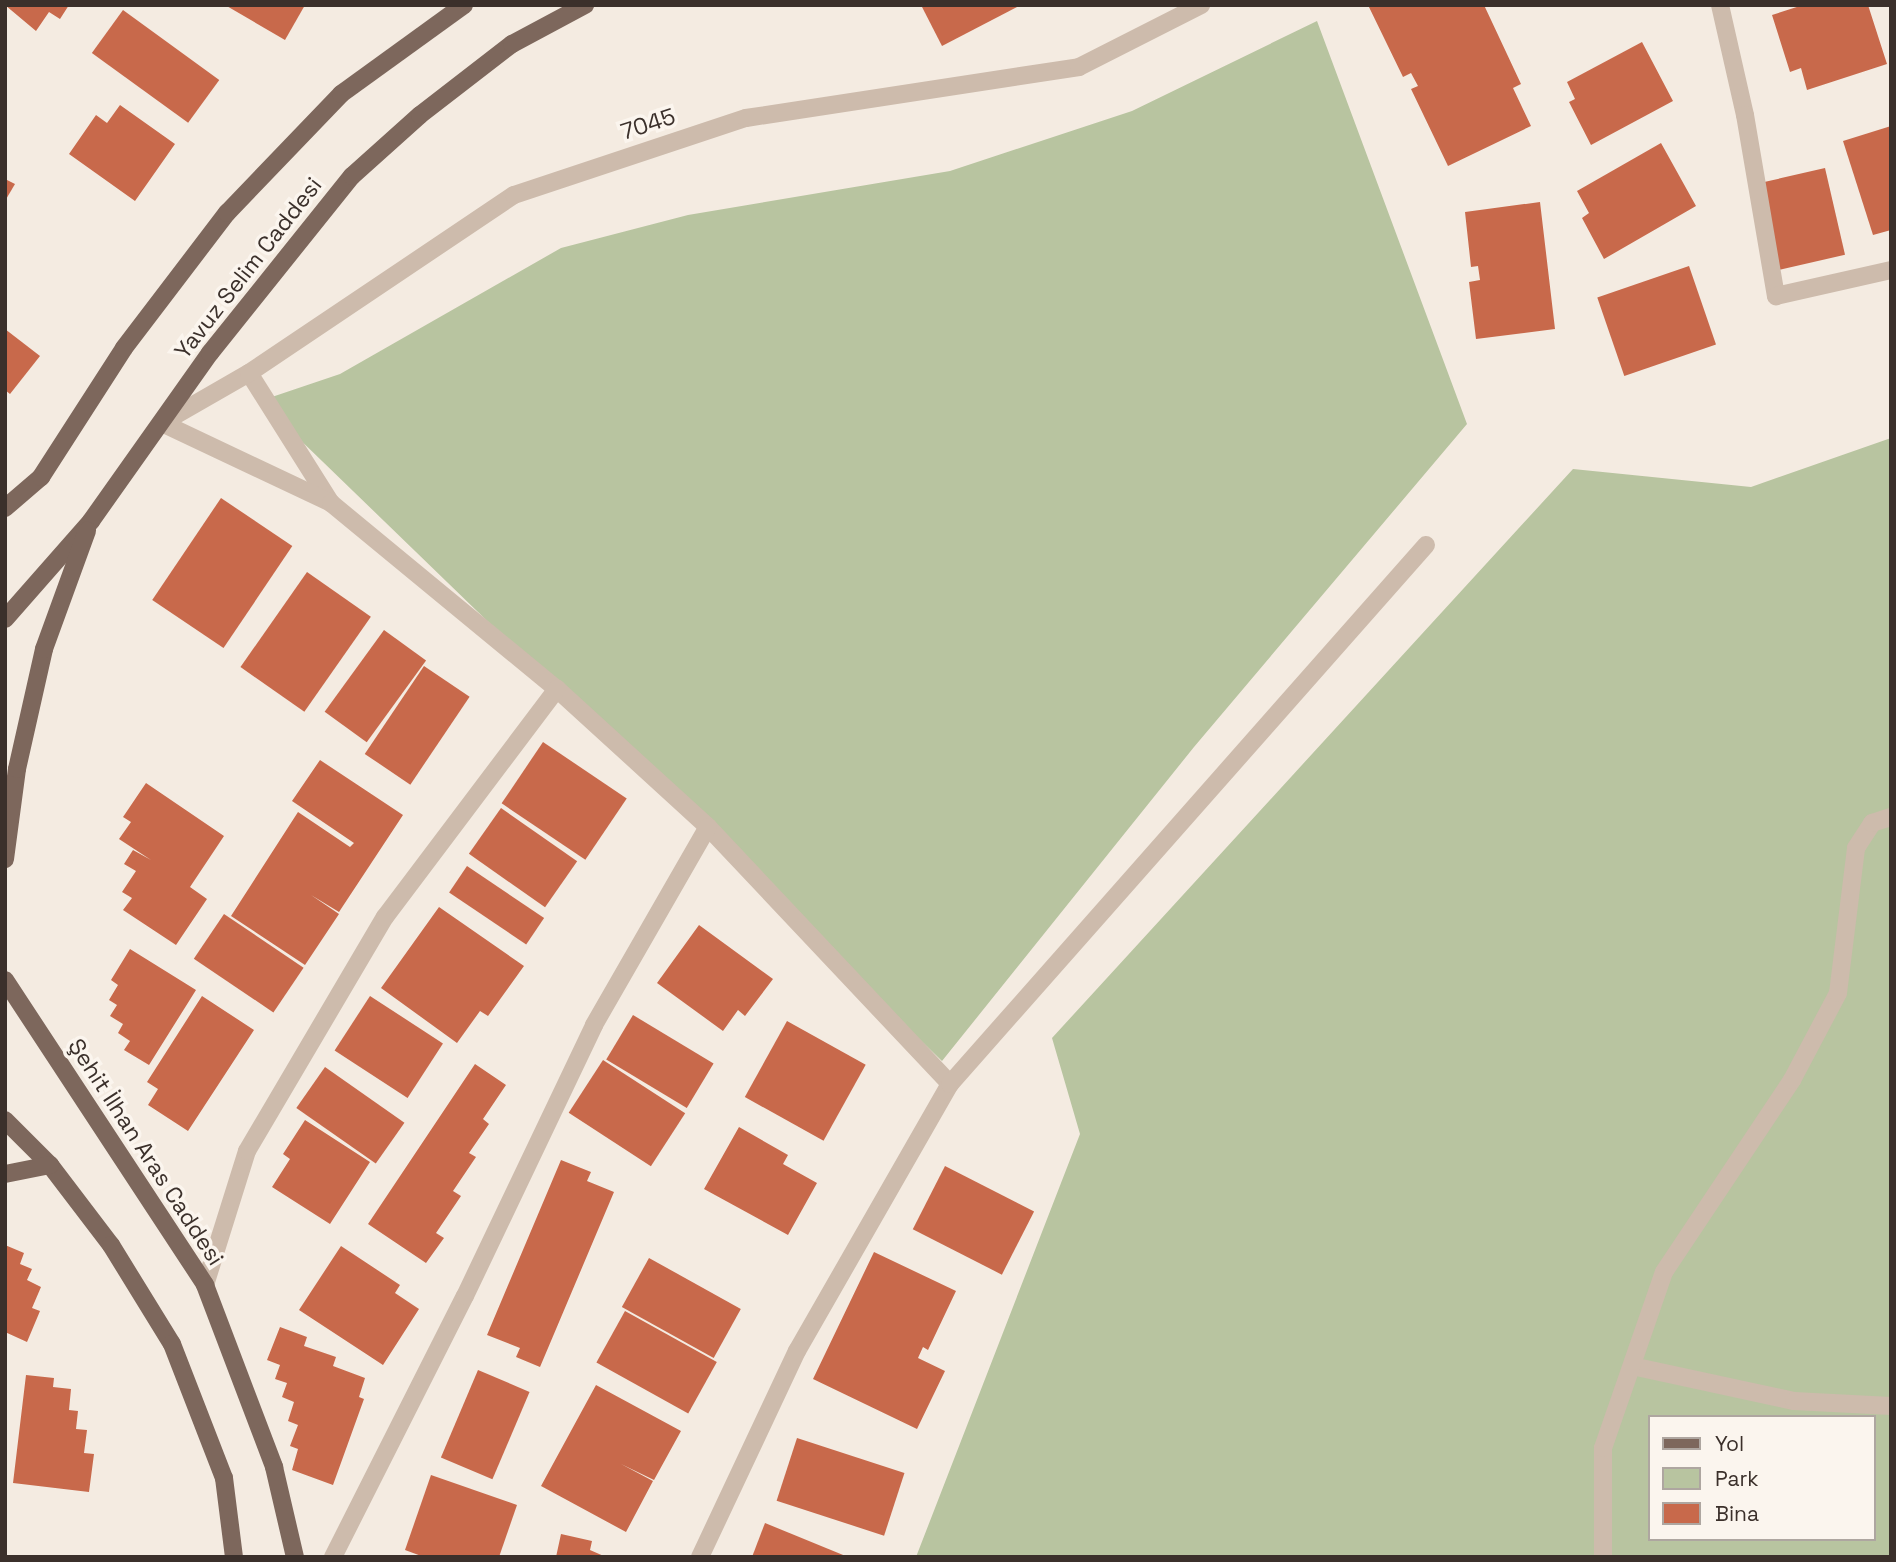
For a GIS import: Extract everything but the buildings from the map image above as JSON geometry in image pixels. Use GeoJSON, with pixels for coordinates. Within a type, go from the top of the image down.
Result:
{"type":"FeatureCollection","features":[{"type":"Feature","properties":{"kind":"main road","name":"Yavuz Selim Caddesi"},"geometry":{"type":"LineString","coordinates":[[5,508],[41,477],[124,348],[227,212],[341,94],[464,5]]}},
{"type":"Feature","properties":{"kind":"main road","name":"Yavuz Selim Caddesi"},"geometry":{"type":"LineString","coordinates":[[5,619],[91,521],[210,353],[352,176],[420,115],[512,44],[585,5]]}},
{"type":"Feature","properties":{"kind":"main road"},"geometry":{"type":"LineString","coordinates":[[5,859],[16,769],[44,649],[91,521]]}},
{"type":"Feature","properties":{"kind":"main road","name":"Şehit İlhan Aras Caddesi"},"geometry":{"type":"LineString","coordinates":[[5,981],[205,1285],[274,1466],[295,1557]]}},
{"type":"Feature","properties":{"kind":"main road"},"geometry":{"type":"LineString","coordinates":[[5,1121],[50,1165],[111,1245],[172,1344],[224,1478],[234,1557]]}},
{"type":"Feature","properties":{"kind":"main road"},"geometry":{"type":"LineString","coordinates":[[5,1174],[50,1165]]}},
{"type":"Feature","properties":{"kind":"street","name":"7045"},"geometry":{"type":"LineString","coordinates":[[162,423],[249,373],[513,195],[746,117],[1079,67],[1201,5]]}},
{"type":"Feature","properties":{"kind":"street"},"geometry":{"type":"LineString","coordinates":[[1720,5],[1745,115],[1776,296],[1891,270]]}},
{"type":"Feature","properties":{"kind":"street"},"geometry":{"type":"LineString","coordinates":[[249,373],[331,503]]}},
{"type":"Feature","properties":{"kind":"street"},"geometry":{"type":"LineString","coordinates":[[162,423],[331,503],[557,689],[708,827],[950,1084]]}},
{"type":"Feature","properties":{"kind":"street"},"geometry":{"type":"LineString","coordinates":[[700,1557],[797,1351],[950,1084],[1426,545]]}},
{"type":"Feature","properties":{"kind":"street"},"geometry":{"type":"LineString","coordinates":[[205,1285],[247,1151],[385,917],[557,689]]}},
{"type":"Feature","properties":{"kind":"street"},"geometry":{"type":"LineString","coordinates":[[1603,1557],[1603,1448],[1664,1272],[1793,1080],[1838,993],[1856,848],[1872,823],[1891,817]]}},
{"type":"Feature","properties":{"kind":"street"},"geometry":{"type":"LineString","coordinates":[[333,1557],[465,1296],[594,1025],[708,827]]}},
{"type":"Feature","properties":{"kind":"street"},"geometry":{"type":"LineString","coordinates":[[1632,1366],[1794,1401],[1891,1406]]}},
{"type":"Feature","properties":{"kind":"green space"},"geometry":{"type":"Polygon","coordinates":[[[1317,21],[1467,424],[1194,747],[942,1061],[260,401],[340,374],[561,248],[688,215],[950,171],[1132,111],[1317,21]]]}},
{"type":"Feature","properties":{"kind":"green space"},"geometry":{"type":"Polygon","coordinates":[[[1891,438],[1891,1557],[916,1557],[1080,1134],[1052,1038],[1573,469],[1751,487],[1891,438]]]}}]}
